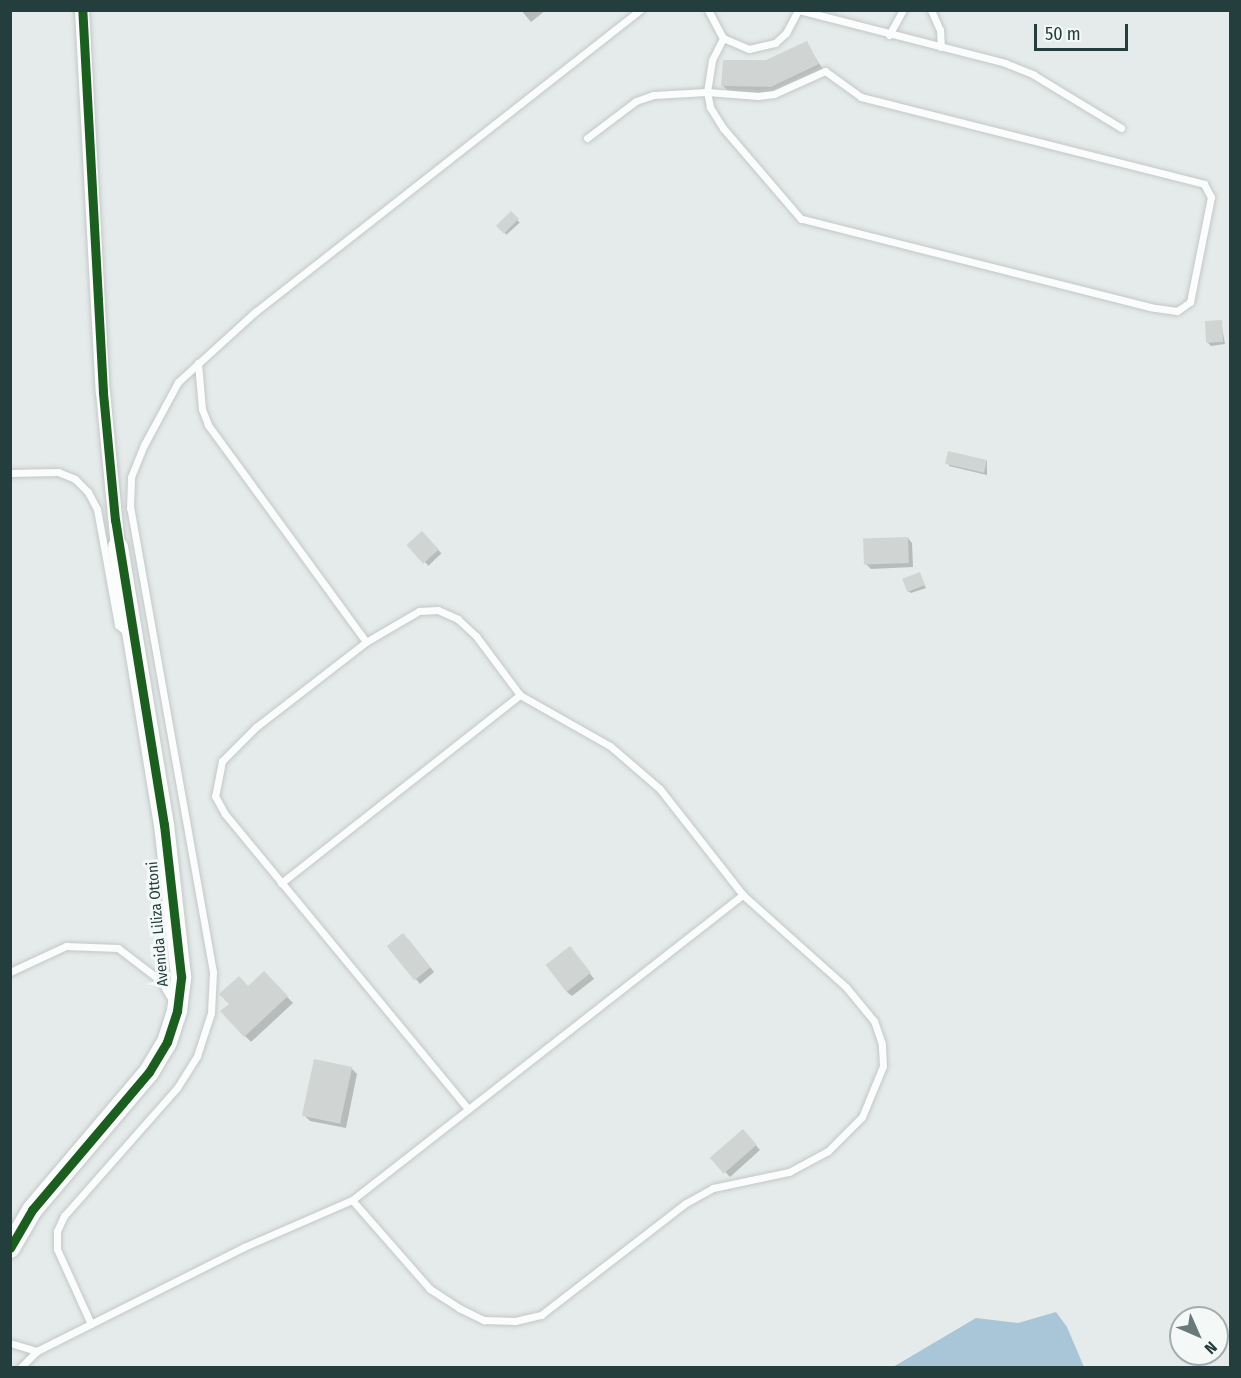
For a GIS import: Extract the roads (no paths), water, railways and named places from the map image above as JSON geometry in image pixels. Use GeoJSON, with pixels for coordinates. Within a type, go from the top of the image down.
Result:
{"type":"FeatureCollection","features":[{"type":"Feature","properties":{"kind":"street"},"geometry":{"type":"LineString","coordinates":[[82,10],[103,392],[118,547]]}},
{"type":"Feature","properties":{"kind":"street","name":"Avenida Liliza Ottoni"},"geometry":{"type":"LineString","coordinates":[[10,1248],[33,1210],[149,1072],[167,1042],[177,1011],[181,976],[164,825],[118,547]]}},
{"type":"Feature","properties":{"kind":"lane"},"geometry":{"type":"LineString","coordinates":[[91,1324],[57,1249],[57,1231],[64,1216],[177,1088],[197,1056],[211,1012],[213,972],[130,508],[131,477],[144,445],[178,382],[255,312],[640,10]]}},
{"type":"Feature","properties":{"kind":"lane"},"geometry":{"type":"LineString","coordinates":[[708,10],[723,38],[735,46],[762,48],[786,33],[798,10],[1005,63],[1034,75],[1121,128]]}},
{"type":"Feature","properties":{"kind":"lane"},"geometry":{"type":"LineString","coordinates":[[889,35],[903,10]]}},
{"type":"Feature","properties":{"kind":"lane"},"geometry":{"type":"LineString","coordinates":[[931,10],[940,30],[941,47]]}},
{"type":"Feature","properties":{"kind":"lane"},"geometry":{"type":"LineString","coordinates":[[587,138],[636,101],[673,92],[707,92],[758,96],[774,93],[825,71],[861,98],[1204,184],[1212,198],[1190,302],[1177,311],[1150,307],[801,219],[790,211],[723,128],[707,92],[712,60],[723,38]]}},
{"type":"Feature","properties":{"kind":"lane"},"geometry":{"type":"LineString","coordinates":[[198,363],[202,409],[208,425],[366,642]]}},
{"type":"Feature","properties":{"kind":"lane"},"geometry":{"type":"LineString","coordinates":[[10,473],[58,472],[75,479],[88,492],[97,508],[118,625],[133,637]]}},
{"type":"Feature","properties":{"kind":"lane"},"geometry":{"type":"LineString","coordinates":[[352,1200],[430,1289],[484,1320],[515,1321],[541,1315],[687,1203],[713,1188],[789,1172],[828,1150],[862,1117],[875,1093],[883,1066],[882,1044],[874,1021],[846,987],[743,895],[660,789],[610,746],[520,694],[476,636],[458,619],[438,610],[419,610],[366,642],[256,728],[222,761],[215,796],[281,883],[468,1109]]}},
{"type":"Feature","properties":{"kind":"lane"},"geometry":{"type":"LineString","coordinates":[[281,883],[520,694]]}},
{"type":"Feature","properties":{"kind":"lane"},"geometry":{"type":"LineString","coordinates":[[20,1368],[37,1351],[244,1247],[352,1200],[743,895]]}},
{"type":"Feature","properties":{"kind":"lane"},"geometry":{"type":"LineString","coordinates":[[10,972],[66,946],[118,948],[161,981],[177,1011]]}},
{"type":"Feature","properties":{"kind":"lane"},"geometry":{"type":"LineString","coordinates":[[10,1343],[37,1351]]}},
{"type":"Feature","properties":{"kind":"water"},"geometry":{"type":"Polygon","coordinates":[[[1056,1312],[1067,1327],[1084,1367],[893,1367],[976,1318],[1018,1323],[1056,1312]]]}}]}
